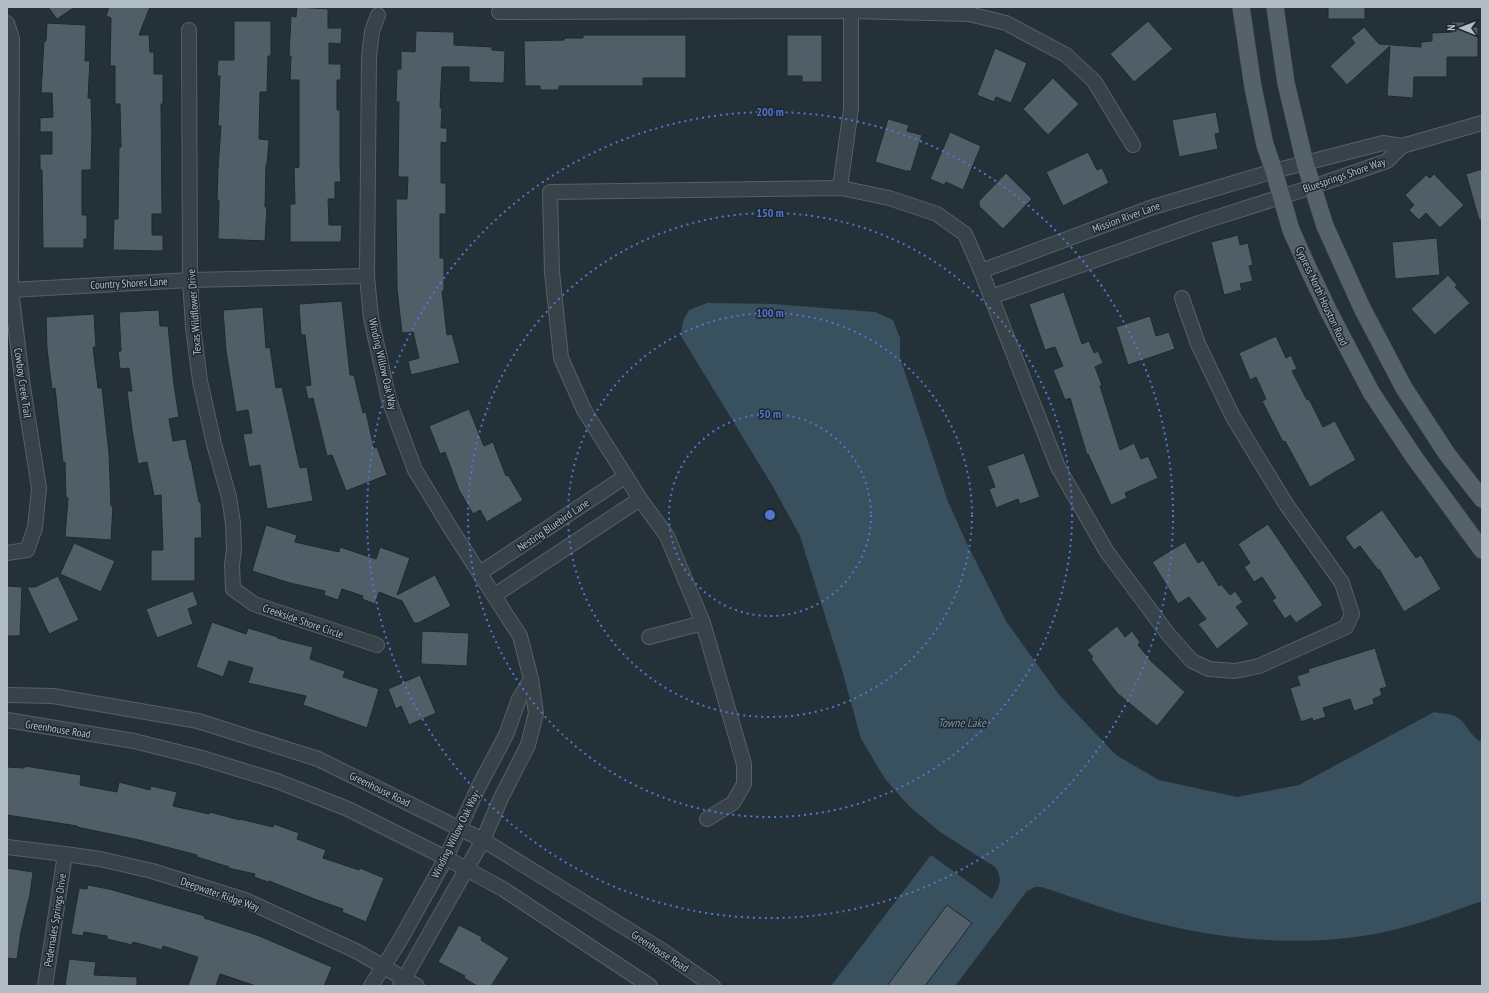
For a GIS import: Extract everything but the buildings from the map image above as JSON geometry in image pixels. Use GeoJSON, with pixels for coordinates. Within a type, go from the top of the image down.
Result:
{"type":"FeatureCollection","features":[{"type":"Feature","properties":{"kind":"main road","name":"Cypress North Houston Road"},"geometry":{"type":"LineString","coordinates":[[1241,7],[1249,63],[1265,145],[1291,230],[1329,312],[1371,392],[1414,458],[1482,550]]}},
{"type":"Feature","properties":{"kind":"main road"},"geometry":{"type":"LineString","coordinates":[[1275,7],[1286,83],[1305,163],[1324,226],[1362,308],[1400,382],[1447,454],[1482,500]]}},
{"type":"Feature","properties":{"kind":"street"},"geometry":{"type":"LineString","coordinates":[[840,188],[851,108],[851,11]]}},
{"type":"Feature","properties":{"kind":"street"},"geometry":{"type":"LineString","coordinates":[[499,12],[851,11],[969,14],[1006,23],[1066,55],[1094,81],[1133,145]]}},
{"type":"Feature","properties":{"kind":"street","name":"Winding Willow Oak Way"},"geometry":{"type":"LineString","coordinates":[[378,15],[372,31],[369,57],[367,276],[371,318],[379,357],[391,407],[416,470],[451,529],[495,595],[520,636],[536,713],[528,745],[501,798],[483,840],[403,982]]}},
{"type":"Feature","properties":{"kind":"street","name":"Cowboy Creek Trail"},"geometry":{"type":"LineString","coordinates":[[7,23],[12,39],[11,290],[23,387],[38,488],[35,528],[27,550],[7,553]]}},
{"type":"Feature","properties":{"kind":"street","name":"Texas Wildflower Drive"},"geometry":{"type":"LineString","coordinates":[[189,30],[190,280],[193,327],[200,381],[214,444],[229,497],[233,523],[233,589]]}},
{"type":"Feature","properties":{"kind":"street","name":"Bluesprings Shore Way"},"geometry":{"type":"LineString","coordinates":[[1274,171],[1383,143],[1402,146],[1482,123]]}},
{"type":"Feature","properties":{"kind":"street","name":"Bluesprings Shore Way"},"geometry":{"type":"LineString","coordinates":[[1281,196],[1387,161],[1402,146]]}},
{"type":"Feature","properties":{"kind":"street","name":"Mission River Lane"},"geometry":{"type":"LineString","coordinates":[[981,271],[1150,208],[1274,171]]}},
{"type":"Feature","properties":{"kind":"street"},"geometry":{"type":"LineString","coordinates":[[707,819],[733,803],[744,784],[744,764],[703,623],[667,536],[640,500],[584,410],[561,358],[552,272],[550,192],[840,188],[889,198],[937,214],[965,234],[1058,467],[1107,552],[1168,634],[1192,661],[1209,669],[1235,671],[1259,666],[1346,627],[1352,614],[1342,583],[1286,504],[1233,417],[1198,344],[1182,298]]}},
{"type":"Feature","properties":{"kind":"street"},"geometry":{"type":"LineString","coordinates":[[991,297],[1192,225],[1281,196]]}},
{"type":"Feature","properties":{"kind":"street","name":"Country Shores Lane"},"geometry":{"type":"LineString","coordinates":[[11,290],[190,280],[367,276]]}},
{"type":"Feature","properties":{"kind":"street","name":"Nesting Bluebird Lane"},"geometry":{"type":"LineString","coordinates":[[480,573],[626,476]]}},
{"type":"Feature","properties":{"kind":"street"},"geometry":{"type":"LineString","coordinates":[[495,595],[640,500]]}},
{"type":"Feature","properties":{"kind":"street","name":"Creekside Shore Circle"},"geometry":{"type":"LineString","coordinates":[[233,589],[254,604],[377,645]]}},
{"type":"Feature","properties":{"kind":"street"},"geometry":{"type":"LineString","coordinates":[[649,637],[703,623]]}},
{"type":"Feature","properties":{"kind":"street","name":"Winding Willow Oak Way"},"geometry":{"type":"LineString","coordinates":[[371,986],[446,858],[479,786],[506,735],[519,699],[530,679]]}},
{"type":"Feature","properties":{"kind":"street","name":"Greenhouse Road"},"geometry":{"type":"LineString","coordinates":[[7,695],[53,696],[198,721],[318,759],[460,827],[483,840],[663,951],[713,986]]}},
{"type":"Feature","properties":{"kind":"street","name":"Greenhouse Road"},"geometry":{"type":"LineString","coordinates":[[7,720],[134,741],[202,758],[278,781],[348,809],[446,858],[503,889],[650,986]]}},
{"type":"Feature","properties":{"kind":"street","name":"Deepwater Ridge Way"},"geometry":{"type":"LineString","coordinates":[[7,847],[66,854],[152,871],[245,900],[356,951],[383,967],[403,982],[417,986]]}},
{"type":"Feature","properties":{"kind":"street","name":"Pedernales Springs Drive"},"geometry":{"type":"LineString","coordinates":[[45,986],[66,854]]}},
{"type":"Feature","properties":{"kind":"water","name":"Towne Lake"},"geometry":{"type":"Polygon","coordinates":[[[707,303],[773,304],[875,312],[893,320],[900,338],[900,358],[947,499],[968,546],[1006,621],[1060,696],[1116,755],[1159,780],[1237,797],[1299,785],[1434,712],[1452,715],[1459,718],[1476,739],[1479,741],[1482,740],[1482,901],[1438,917],[1393,930],[1364,936],[1306,941],[1247,939],[1189,930],[1116,912],[1042,887],[1035,887],[1027,891],[955,986],[831,986],[931,855],[992,899],[1000,880],[995,867],[940,832],[909,806],[885,779],[861,739],[842,670],[800,536],[772,485],[681,336],[683,321],[689,310],[707,303]]]}}]}
